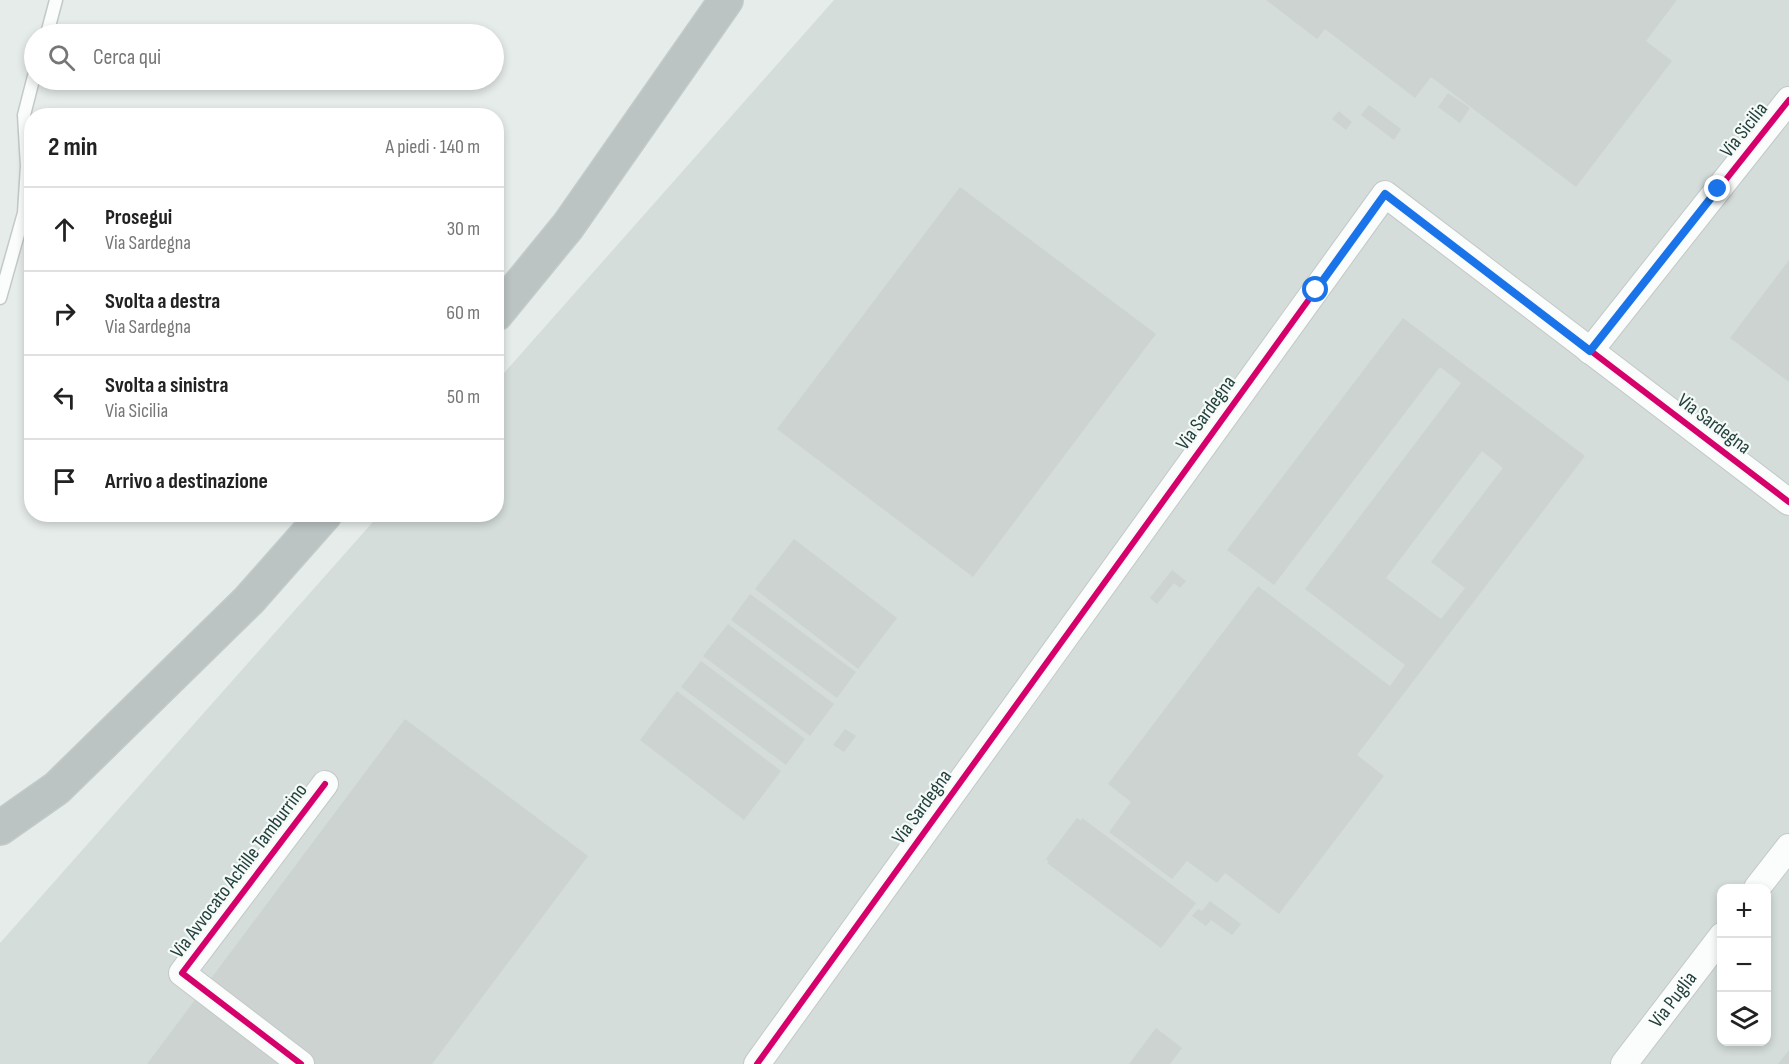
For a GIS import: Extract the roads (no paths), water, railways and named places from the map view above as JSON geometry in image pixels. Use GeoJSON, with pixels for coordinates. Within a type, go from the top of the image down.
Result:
{"type":"FeatureCollection","features":[{"type":"Feature","properties":{"kind":"highway"},"geometry":{"type":"LineString","coordinates":[[504,304],[567,226],[726,0]]}},
{"type":"Feature","properties":{"kind":"highway"},"geometry":{"type":"LineString","coordinates":[[0,838],[57,788],[249,600],[318,522]]}},
{"type":"Feature","properties":{"kind":"highway"},"geometry":{"type":"LineString","coordinates":[[0,828],[57,788]]}},
{"type":"Feature","properties":{"kind":"street","name":"Via Sicilia"},"geometry":{"type":"LineString","coordinates":[[1590,351],[1789,100]]}},
{"type":"Feature","properties":{"kind":"street","name":"Via Sardegna"},"geometry":{"type":"LineString","coordinates":[[757,1064],[1385,194],[1789,502]]}},
{"type":"Feature","properties":{"kind":"street","name":"Via Avvocato Achille Tamburrino"},"geometry":{"type":"LineString","coordinates":[[301,1064],[182,973],[325,784]]}},
{"type":"Feature","properties":{"kind":"street"},"geometry":{"type":"LineString","coordinates":[[1760,884],[1789,847]]}},
{"type":"Feature","properties":{"kind":"street","name":"Via Puglia"},"geometry":{"type":"LineString","coordinates":[[1624,1064],[1720,938]]}},
{"type":"Feature","properties":{"kind":"lane"},"geometry":{"type":"LineString","coordinates":[[50,24],[56,0]]}},
{"type":"Feature","properties":{"kind":"lane"},"geometry":{"type":"LineString","coordinates":[[26,108],[30,90]]}},
{"type":"Feature","properties":{"kind":"lane"},"geometry":{"type":"LineString","coordinates":[[0,298],[24,213]]}}]}
